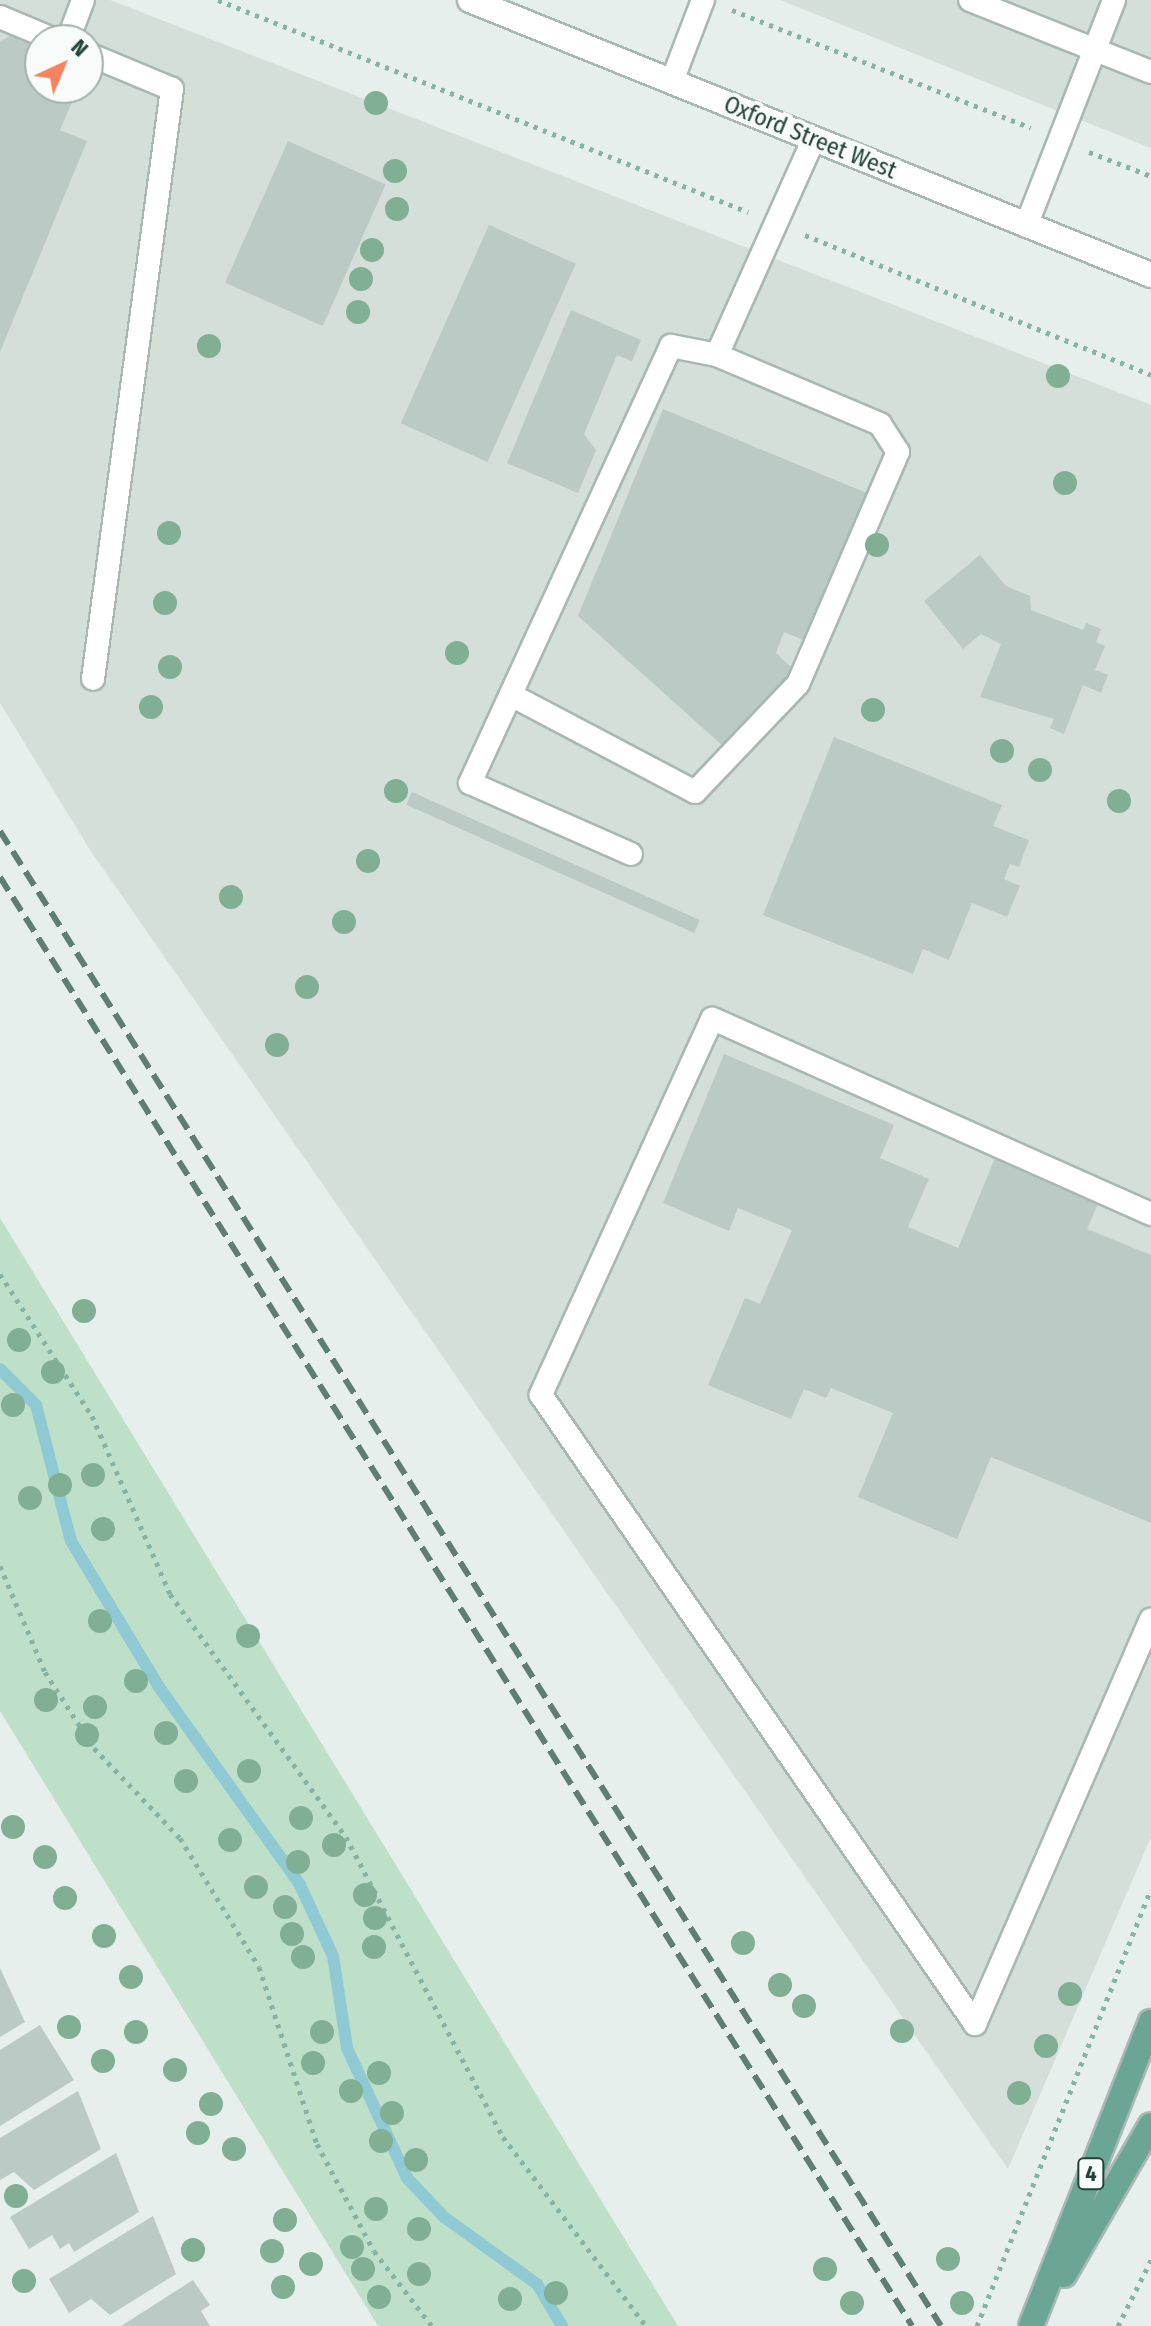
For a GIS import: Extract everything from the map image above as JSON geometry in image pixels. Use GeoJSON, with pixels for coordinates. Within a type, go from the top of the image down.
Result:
{"type":"FeatureCollection","features":[{"type":"Feature","properties":{"kind":"main road","name":"Oxford Street West"},"geometry":{"type":"LineString","coordinates":[[470,0],[1151,275]]}},
{"type":"Feature","properties":{"kind":"main road","name":"4"},"geometry":{"type":"LineString","coordinates":[[1033,2326],[1151,2022]]}},
{"type":"Feature","properties":{"kind":"main road","name":"4"},"geometry":{"type":"LineString","coordinates":[[1033,2326],[1151,2125]]}},
{"type":"Feature","properties":{"kind":"lane"},"geometry":{"type":"LineString","coordinates":[[74,24],[83,0]]}},
{"type":"Feature","properties":{"kind":"lane"},"geometry":{"type":"LineString","coordinates":[[970,0],[1151,72]]}},
{"type":"Feature","properties":{"kind":"lane"},"geometry":{"type":"LineString","coordinates":[[1026,226],[1114,0]]}},
{"type":"Feature","properties":{"kind":"lane"},"geometry":{"type":"LineString","coordinates":[[672,81],[712,3]]}},
{"type":"Feature","properties":{"kind":"lane"},"geometry":{"type":"LineString","coordinates":[[0,17],[24,27]]}},
{"type":"Feature","properties":{"kind":"lane"},"geometry":{"type":"LineString","coordinates":[[93,679],[172,89],[104,61]]}},
{"type":"Feature","properties":{"kind":"lane"},"geometry":{"type":"LineString","coordinates":[[717,355],[813,140]]}},
{"type":"Feature","properties":{"kind":"lane"},"geometry":{"type":"LineString","coordinates":[[511,695],[695,792],[798,684],[898,452],[880,424],[717,355],[671,346],[470,783],[631,854]]}},
{"type":"Feature","properties":{"kind":"lane"},"geometry":{"type":"LineString","coordinates":[[1151,1214],[712,1019],[541,1395],[975,2024],[1151,1620]]}},
{"type":"Feature","properties":{"kind":"path"},"geometry":{"type":"LineString","coordinates":[[218,0],[1151,375]]}},
{"type":"Feature","properties":{"kind":"path"},"geometry":{"type":"LineString","coordinates":[[712,3],[1151,176]]}},
{"type":"Feature","properties":{"kind":"path"},"geometry":{"type":"LineString","coordinates":[[0,1274],[92,1416],[170,1594],[346,1837],[503,2137],[646,2326]]}},
{"type":"Feature","properties":{"kind":"path"},"geometry":{"type":"LineString","coordinates":[[0,1566],[69,1710],[94,1748],[180,1838],[259,1967],[317,2144],[374,2251],[432,2326]]}},
{"type":"Feature","properties":{"kind":"path"},"geometry":{"type":"LineString","coordinates":[[977,2326],[1151,1889]]}},
{"type":"Feature","properties":{"kind":"path"},"geometry":{"type":"LineString","coordinates":[[1118,2326],[1151,2260]]}},
{"type":"Feature","properties":{"kind":"shaded area"},"geometry":{"type":"Polygon","coordinates":[[[0,0],[110,0],[1151,405],[1151,1837],[1008,2169],[90,850],[0,703],[0,0]]]}},
{"type":"Feature","properties":{"kind":"shaded area"},"geometry":{"type":"Polygon","coordinates":[[[780,0],[1151,0],[1151,148],[780,0]]]}},
{"type":"Feature","properties":{"kind":"green space"},"geometry":{"type":"Polygon","coordinates":[[[0,1218],[678,2326],[378,2326],[0,1711],[0,1218]]]}},
{"type":"Feature","properties":{"kind":"building"},"geometry":{"type":"Polygon","coordinates":[[[10,36],[24,40],[24,104],[71,104],[60,130],[87,141],[0,352],[0,41],[10,36]]]}},
{"type":"Feature","properties":{"kind":"building"},"geometry":{"type":"Polygon","coordinates":[[[288,141],[386,185],[323,326],[225,283],[288,141]]]}},
{"type":"Feature","properties":{"kind":"building"},"geometry":{"type":"Polygon","coordinates":[[[489,225],[576,264],[488,462],[401,423],[489,225]]]}},
{"type":"Feature","properties":{"kind":"building"},"geometry":{"type":"Polygon","coordinates":[[[571,310],[641,340],[632,361],[617,355],[584,434],[596,450],[578,493],[507,463],[571,310]]]}},
{"type":"Feature","properties":{"kind":"building"},"geometry":{"type":"Polygon","coordinates":[[[663,409],[869,494],[808,642],[784,632],[776,653],[794,670],[724,747],[578,616],[663,409]]]}},
{"type":"Feature","properties":{"kind":"building"},"geometry":{"type":"Polygon","coordinates":[[[980,555],[1006,586],[1030,596],[1031,610],[1083,630],[1086,623],[1101,629],[1096,642],[1105,646],[1095,670],[1108,675],[1101,693],[1083,685],[1064,734],[1050,728],[1054,719],[980,697],[1001,644],[981,634],[963,649],[924,601],[980,555]]]}},
{"type":"Feature","properties":{"kind":"building"},"geometry":{"type":"Polygon","coordinates":[[[834,737],[1002,805],[993,826],[1029,840],[1019,867],[1010,864],[1004,879],[1020,886],[1007,917],[972,903],[949,960],[923,949],[913,974],[763,915],[834,737]]]}},
{"type":"Feature","properties":{"kind":"building"},"geometry":{"type":"Polygon","coordinates":[[[412,792],[700,920],[694,933],[406,805],[412,792]]]}},
{"type":"Feature","properties":{"kind":"building"},"geometry":{"type":"Polygon","coordinates":[[[724,1054],[894,1125],[880,1158],[929,1179],[908,1227],[958,1248],[997,1153],[1101,1197],[1087,1229],[1151,1255],[1151,1523],[991,1457],[957,1539],[858,1497],[893,1413],[831,1388],[826,1398],[804,1389],[791,1419],[708,1385],[745,1298],[760,1304],[792,1230],[738,1208],[729,1231],[663,1203],[724,1054]]]}},
{"type":"Feature","properties":{"kind":"building"},"geometry":{"type":"Polygon","coordinates":[[[0,1968],[25,2022],[0,2037],[0,1968]]]}},
{"type":"Feature","properties":{"kind":"building"},"geometry":{"type":"Polygon","coordinates":[[[40,2025],[74,2080],[0,2126],[0,2050],[40,2025]]]}},
{"type":"Feature","properties":{"kind":"building"},"geometry":{"type":"Polygon","coordinates":[[[78,2091],[101,2149],[34,2190],[14,2172],[0,2180],[0,2138],[78,2091]]]}},
{"type":"Feature","properties":{"kind":"building"},"geometry":{"type":"Polygon","coordinates":[[[116,2153],[139,2212],[74,2252],[69,2243],[60,2249],[52,2235],[29,2249],[10,2217],[116,2153]]]}},
{"type":"Feature","properties":{"kind":"building"},"geometry":{"type":"Polygon","coordinates":[[[153,2216],[176,2274],[110,2315],[91,2299],[69,2313],[49,2279],[153,2216]]]}},
{"type":"Feature","properties":{"kind":"building"},"geometry":{"type":"Polygon","coordinates":[[[193,2280],[210,2305],[201,2311],[210,2326],[121,2326],[193,2280]]]}},
{"type":"Feature","properties":{"kind":"waterway"},"geometry":{"type":"LineString","coordinates":[[0,1369],[36,1405],[71,1541],[159,1687],[300,1885],[333,1956],[347,2048],[407,2178],[444,2217],[537,2284],[562,2326]]}},
{"type":"Feature","properties":{"kind":"railway"},"geometry":{"type":"LineString","coordinates":[[0,831],[941,2326]]}},
{"type":"Feature","properties":{"kind":"railway"},"geometry":{"type":"LineString","coordinates":[[0,877],[912,2326]]}}]}
